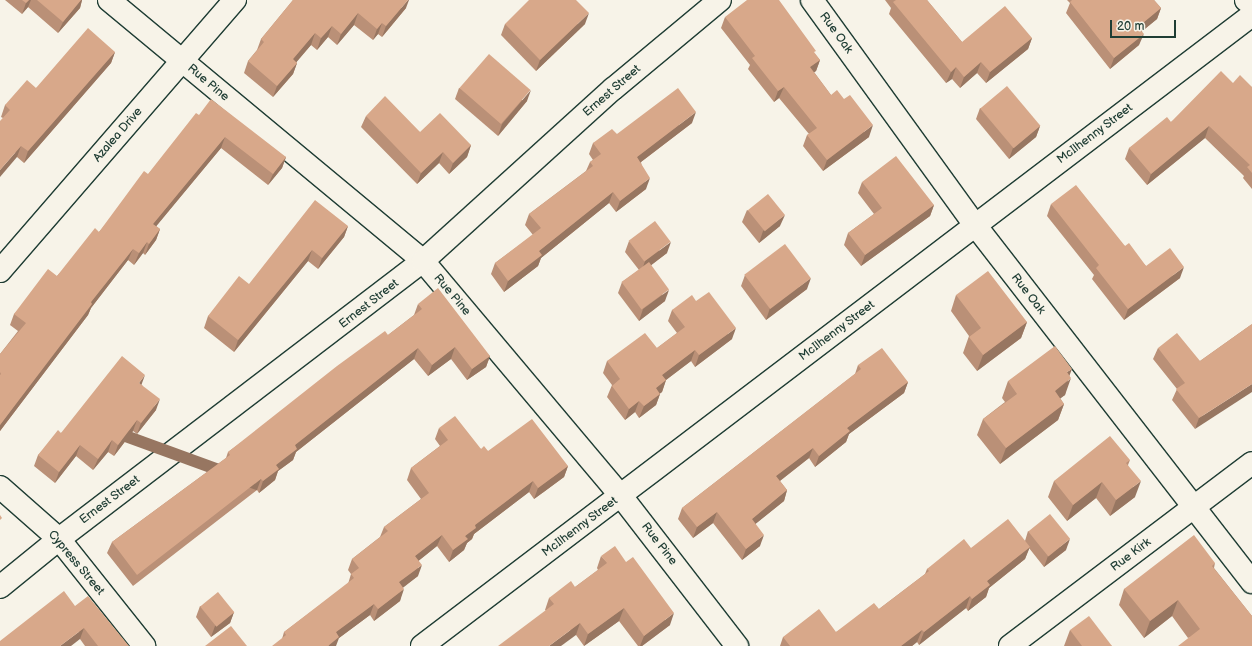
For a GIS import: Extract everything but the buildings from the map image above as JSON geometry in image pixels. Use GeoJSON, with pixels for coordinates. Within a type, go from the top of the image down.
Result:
{"type":"FeatureCollection","features":[{"type":"Feature","properties":{"kind":"street","name":"Rue Pine"},"geometry":{"type":"LineString","coordinates":[[109,0],[423,261],[622,496],[737,646]]}},
{"type":"Feature","properties":{"kind":"street","name":"Azalea Drive"},"geometry":{"type":"LineString","coordinates":[[0,271],[235,0]]}},
{"type":"Feature","properties":{"kind":"street","name":"Ernest Street"},"geometry":{"type":"LineString","coordinates":[[0,587],[59,538],[423,261],[613,89],[720,0]]}},
{"type":"Feature","properties":{"kind":"street","name":"Rue Oak"},"geometry":{"type":"LineString","coordinates":[[812,0],[975,225],[1252,582]]}},
{"type":"Feature","properties":{"kind":"street"},"geometry":{"type":"LineString","coordinates":[[1246,0],[1252,5]]}},
{"type":"Feature","properties":{"kind":"street","name":"McIlhenny Street"},"geometry":{"type":"LineString","coordinates":[[422,646],[622,496],[1252,15]]}},
{"type":"Feature","properties":{"kind":"street","name":"Rue Kirk"},"geometry":{"type":"LineString","coordinates":[[1010,646],[1194,508],[1252,462]]}},
{"type":"Feature","properties":{"kind":"street","name":"Cypress Street"},"geometry":{"type":"LineString","coordinates":[[0,487],[59,538],[144,646]]}}]}
